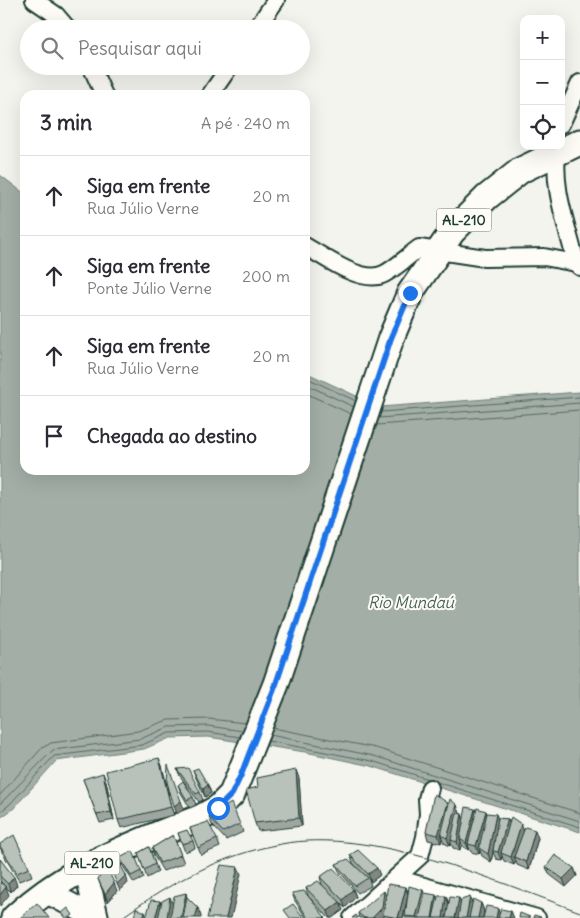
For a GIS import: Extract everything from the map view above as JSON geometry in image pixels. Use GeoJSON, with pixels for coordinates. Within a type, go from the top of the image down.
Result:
{"type":"FeatureCollection","features":[{"type":"Feature","properties":{"kind":"main road","name":"AL-210"},"geometry":{"type":"LineString","coordinates":[[565,147],[580,142]]}},
{"type":"Feature","properties":{"kind":"main road","name":"AL-210"},"geometry":{"type":"LineString","coordinates":[[14,918],[45,891],[84,866],[218,808],[232,794],[276,684],[315,572],[391,338],[410,293],[452,232],[487,197],[521,170],[555,150]]}},
{"type":"Feature","properties":{"kind":"street"},"geometry":{"type":"LineString","coordinates":[[34,0],[60,20]]}},
{"type":"Feature","properties":{"kind":"street"},"geometry":{"type":"LineString","coordinates":[[262,20],[276,0]]}},
{"type":"Feature","properties":{"kind":"street"},"geometry":{"type":"LineString","coordinates":[[95,75],[102,90]]}},
{"type":"Feature","properties":{"kind":"street"},"geometry":{"type":"LineString","coordinates":[[213,90],[224,75]]}},
{"type":"Feature","properties":{"kind":"street"},"geometry":{"type":"LineString","coordinates":[[565,115],[580,83]]}},
{"type":"Feature","properties":{"kind":"street"},"geometry":{"type":"LineString","coordinates":[[557,150],[557,186],[562,218],[578,265]]}},
{"type":"Feature","properties":{"kind":"street"},"geometry":{"type":"LineString","coordinates":[[310,249],[361,276],[374,277],[385,274],[419,248],[485,258],[544,258],[578,265]]}},
{"type":"Feature","properties":{"kind":"street"},"geometry":{"type":"LineString","coordinates":[[352,918],[420,856],[425,837],[428,814],[427,799],[430,788]]}},
{"type":"Feature","properties":{"kind":"street"},"geometry":{"type":"LineString","coordinates":[[84,866],[97,918]]}},
{"type":"Feature","properties":{"kind":"street"},"geometry":{"type":"LineString","coordinates":[[396,878],[537,918]]}},
{"type":"Feature","properties":{"kind":"street"},"geometry":{"type":"LineString","coordinates":[[45,891],[97,918]]}},
{"type":"Feature","properties":{"kind":"water","name":"Rio Mundaú"},"geometry":{"type":"Polygon","coordinates":[[[0,175],[20,190],[20,475],[310,475],[310,374],[380,407],[580,392],[580,832],[371,766],[305,752],[208,737],[170,738],[144,749],[56,761],[13,809],[0,818],[0,175]]]}},
{"type":"Feature","properties":{"kind":"building"},"geometry":{"type":"Polygon","coordinates":[[[159,758],[171,807],[118,820],[106,771],[159,758]]]}},
{"type":"Feature","properties":{"kind":"building"},"geometry":{"type":"Polygon","coordinates":[[[168,765],[181,801],[174,806],[167,782],[168,765]]]}},
{"type":"Feature","properties":{"kind":"building"},"geometry":{"type":"Polygon","coordinates":[[[188,768],[200,792],[196,794],[177,769],[188,768]]]}},
{"type":"Feature","properties":{"kind":"building"},"geometry":{"type":"Polygon","coordinates":[[[198,768],[208,785],[203,789],[193,770],[198,768]]]}},
{"type":"Feature","properties":{"kind":"building"},"geometry":{"type":"Polygon","coordinates":[[[296,770],[299,818],[255,823],[246,790],[258,787],[257,778],[296,770]]]}},
{"type":"Feature","properties":{"kind":"building"},"geometry":{"type":"Polygon","coordinates":[[[103,773],[111,812],[97,815],[83,779],[103,773]]]}},
{"type":"Feature","properties":{"kind":"building"},"geometry":{"type":"Polygon","coordinates":[[[183,781],[193,797],[187,800],[178,785],[183,781]]]}},
{"type":"Feature","properties":{"kind":"building"},"geometry":{"type":"Polygon","coordinates":[[[434,794],[448,803],[438,835],[426,832],[434,794]]]}},
{"type":"Feature","properties":{"kind":"building"},"geometry":{"type":"Polygon","coordinates":[[[450,799],[457,805],[447,838],[441,835],[450,799]]]}},
{"type":"Feature","properties":{"kind":"building"},"geometry":{"type":"Polygon","coordinates":[[[231,803],[240,824],[223,832],[209,817],[231,803]]]}},
{"type":"Feature","properties":{"kind":"building"},"geometry":{"type":"Polygon","coordinates":[[[466,807],[475,809],[466,843],[460,839],[466,807]]]}},
{"type":"Feature","properties":{"kind":"building"},"geometry":{"type":"Polygon","coordinates":[[[477,808],[486,811],[476,846],[468,844],[477,808]]]}},
{"type":"Feature","properties":{"kind":"building"},"geometry":{"type":"Polygon","coordinates":[[[457,813],[462,814],[457,842],[451,840],[457,813]]]}},
{"type":"Feature","properties":{"kind":"building"},"geometry":{"type":"Polygon","coordinates":[[[487,813],[496,814],[488,854],[479,848],[487,813]]]}},
{"type":"Feature","properties":{"kind":"building"},"geometry":{"type":"Polygon","coordinates":[[[511,817],[521,824],[511,857],[501,853],[511,817]]]}},
{"type":"Feature","properties":{"kind":"building"},"geometry":{"type":"Polygon","coordinates":[[[498,818],[508,819],[498,852],[493,851],[498,818]]]}},
{"type":"Feature","properties":{"kind":"building"},"geometry":{"type":"Polygon","coordinates":[[[208,822],[217,839],[198,848],[190,828],[208,822]]]}},
{"type":"Feature","properties":{"kind":"building"},"geometry":{"type":"Polygon","coordinates":[[[525,827],[535,830],[526,862],[514,857],[525,827]]]}},
{"type":"Feature","properties":{"kind":"building"},"geometry":{"type":"Polygon","coordinates":[[[187,830],[193,841],[182,844],[178,833],[187,830]]]}},
{"type":"Feature","properties":{"kind":"building"},"geometry":{"type":"Polygon","coordinates":[[[14,835],[29,868],[17,873],[0,846],[0,844],[14,835]]]}},
{"type":"Feature","properties":{"kind":"building"},"geometry":{"type":"Polygon","coordinates":[[[173,835],[181,855],[160,863],[152,848],[173,835]]]}},
{"type":"Feature","properties":{"kind":"building"},"geometry":{"type":"Polygon","coordinates":[[[149,847],[155,864],[144,870],[138,853],[149,847]]]}},
{"type":"Feature","properties":{"kind":"building"},"geometry":{"type":"Polygon","coordinates":[[[358,850],[377,868],[368,874],[350,855],[358,850]]]}},
{"type":"Feature","properties":{"kind":"building"},"geometry":{"type":"Polygon","coordinates":[[[133,851],[141,871],[131,876],[120,858],[133,851]]]}},
{"type":"Feature","properties":{"kind":"building"},"geometry":{"type":"Polygon","coordinates":[[[555,855],[574,868],[563,879],[546,867],[555,855]]]}},
{"type":"Feature","properties":{"kind":"building"},"geometry":{"type":"Polygon","coordinates":[[[0,859],[14,877],[8,884],[0,876],[0,859]]]}},
{"type":"Feature","properties":{"kind":"building"},"geometry":{"type":"Polygon","coordinates":[[[117,859],[126,875],[117,884],[109,864],[117,859]]]}},
{"type":"Feature","properties":{"kind":"building"},"geometry":{"type":"Polygon","coordinates":[[[348,859],[368,878],[355,886],[336,864],[348,859]]]}},
{"type":"Feature","properties":{"kind":"building"},"geometry":{"type":"Polygon","coordinates":[[[221,865],[238,867],[226,918],[207,918],[221,865]]]}},
{"type":"Feature","properties":{"kind":"building"},"geometry":{"type":"Polygon","coordinates":[[[106,866],[114,883],[105,894],[98,879],[106,866]]]}},
{"type":"Feature","properties":{"kind":"building"},"geometry":{"type":"Polygon","coordinates":[[[333,868],[353,889],[343,900],[320,877],[333,868]]]}},
{"type":"Feature","properties":{"kind":"building"},"geometry":{"type":"Polygon","coordinates":[[[318,881],[340,902],[328,911],[306,888],[318,881]]]}},
{"type":"Feature","properties":{"kind":"building"},"geometry":{"type":"Polygon","coordinates":[[[0,882],[6,887],[0,895],[0,882]]]}},
{"type":"Feature","properties":{"kind":"building"},"geometry":{"type":"Polygon","coordinates":[[[388,884],[406,887],[398,918],[383,915],[388,884]]]}},
{"type":"Feature","properties":{"kind":"building"},"geometry":{"type":"Polygon","coordinates":[[[409,886],[423,890],[416,917],[405,916],[409,886]]]}},
{"type":"Feature","properties":{"kind":"building"},"geometry":{"type":"Polygon","coordinates":[[[304,891],[324,918],[308,918],[292,893],[304,891]]]}},
{"type":"Feature","properties":{"kind":"building"},"geometry":{"type":"Polygon","coordinates":[[[384,891],[382,908],[372,918],[364,918],[358,913],[384,891]]]}},
{"type":"Feature","properties":{"kind":"building"},"geometry":{"type":"Polygon","coordinates":[[[186,893],[181,918],[170,918],[174,896],[186,893]]]}},
{"type":"Feature","properties":{"kind":"building"},"geometry":{"type":"Polygon","coordinates":[[[425,893],[436,895],[432,918],[419,918],[425,893]]]}},
{"type":"Feature","properties":{"kind":"building"},"geometry":{"type":"Polygon","coordinates":[[[438,896],[446,896],[443,918],[433,918],[438,896]]]}},
{"type":"Feature","properties":{"kind":"building"},"geometry":{"type":"Polygon","coordinates":[[[170,897],[167,918],[158,918],[162,901],[170,897]]]}},
{"type":"Feature","properties":{"kind":"building"},"geometry":{"type":"Polygon","coordinates":[[[187,897],[198,908],[195,918],[183,918],[187,897]]]}},
{"type":"Feature","properties":{"kind":"building"},"geometry":{"type":"Polygon","coordinates":[[[450,897],[459,898],[455,918],[446,918],[450,897]]]}},
{"type":"Feature","properties":{"kind":"building"},"geometry":{"type":"Polygon","coordinates":[[[470,897],[466,918],[458,918],[461,900],[470,897]]]}},
{"type":"Feature","properties":{"kind":"building"},"geometry":{"type":"Polygon","coordinates":[[[473,899],[481,903],[478,918],[469,918],[473,899]]]}},
{"type":"Feature","properties":{"kind":"building"},"geometry":{"type":"Polygon","coordinates":[[[151,900],[160,901],[155,918],[146,918],[151,900]]]}},
{"type":"Feature","properties":{"kind":"building"},"geometry":{"type":"Polygon","coordinates":[[[37,903],[49,918],[20,918],[37,903]]]}},
{"type":"Feature","properties":{"kind":"building"},"geometry":{"type":"Polygon","coordinates":[[[293,904],[304,918],[290,918],[284,910],[293,904]]]}},
{"type":"Feature","properties":{"kind":"building"},"geometry":{"type":"Polygon","coordinates":[[[486,906],[498,908],[496,918],[483,918],[486,906]]]}},
{"type":"Feature","properties":{"kind":"building"},"geometry":{"type":"Polygon","coordinates":[[[68,908],[73,915],[66,918],[62,913],[68,908]]]}},
{"type":"Feature","properties":{"kind":"building"},"geometry":{"type":"Polygon","coordinates":[[[136,908],[145,912],[143,918],[134,918],[136,908]]]}},
{"type":"Feature","properties":{"kind":"building"},"geometry":{"type":"Polygon","coordinates":[[[501,909],[511,911],[509,918],[498,918],[501,909]]]}},
{"type":"Feature","properties":{"kind":"building"},"geometry":{"type":"Polygon","coordinates":[[[520,913],[530,917],[530,918],[519,918],[520,913]]]}},
{"type":"Feature","properties":{"kind":"tram line"},"geometry":{"type":"LineString","coordinates":[[121,918],[158,893],[216,863],[237,855],[281,844],[317,841],[354,843],[432,860],[510,885],[580,912]]}},
{"type":"Feature","properties":{"kind":"route"},"geometry":{"type":"LineString","coordinates":[[218,808],[232,794],[241,775],[276,684],[321,554],[391,338],[410,293]]}}]}
